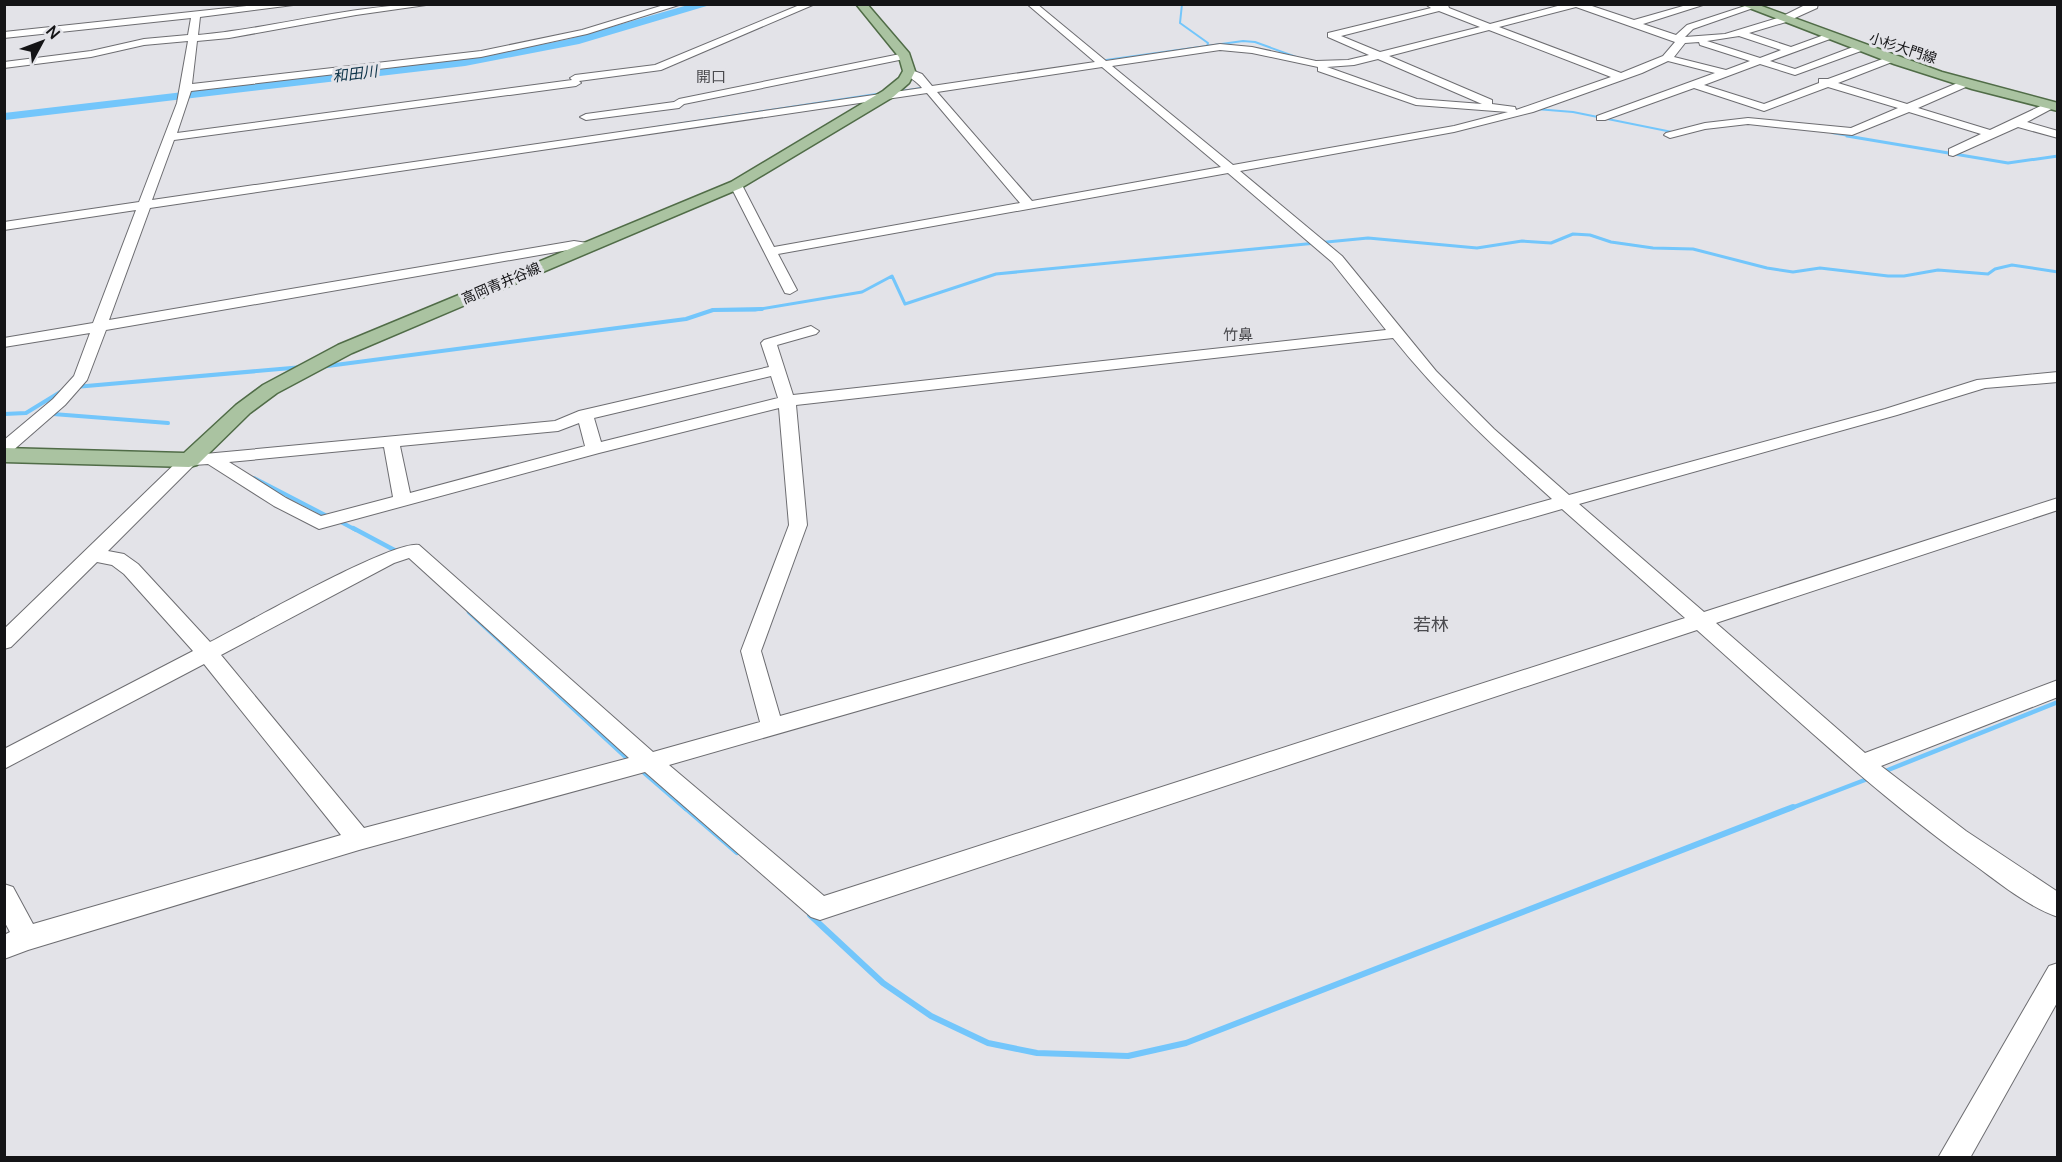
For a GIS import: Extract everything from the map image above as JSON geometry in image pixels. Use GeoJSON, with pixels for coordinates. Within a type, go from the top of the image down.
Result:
{"type":"FeatureCollection","features":[{"type":"Feature","properties":{"kind":"main road"},"geometry":{"type":"LineString","coordinates":[[861,4],[907,64]]}},
{"type":"Feature","properties":{"kind":"main road","name":"小杉大門線"},"geometry":{"type":"LineString","coordinates":[[1750,6],[1888,60],[1964,84],[2054,106]]}},
{"type":"Feature","properties":{"kind":"main road","name":"高岡青井谷線"},"geometry":{"type":"LineString","coordinates":[[189,460],[243,409],[270,389],[335,354],[736,185],[897,88],[907,64]]}},
{"type":"Feature","properties":{"kind":"main road"},"geometry":{"type":"LineString","coordinates":[[4,454],[189,460]]}},
{"type":"Feature","properties":{"kind":"street"},"geometry":{"type":"LineString","coordinates":[[4,35],[297,4]]}},
{"type":"Feature","properties":{"kind":"street"},"geometry":{"type":"LineString","coordinates":[[4,64],[91,54],[144,42],[229,35],[372,7],[429,4]]}},
{"type":"Feature","properties":{"kind":"street"},"geometry":{"type":"LineString","coordinates":[[185,93],[481,54],[584,32],[678,4]]}},
{"type":"Feature","properties":{"kind":"street"},"geometry":{"type":"LineString","coordinates":[[170,137],[657,68],[811,4]]}},
{"type":"Feature","properties":{"kind":"street"},"geometry":{"type":"LineString","coordinates":[[1031,4],[1318,241],[1337,260],[1452,399],[1862,764],[1963,845],[2058,906]]}},
{"type":"Feature","properties":{"kind":"street"},"geometry":{"type":"LineString","coordinates":[[1455,4],[1435,6],[1331,35],[1504,109]]}},
{"type":"Feature","properties":{"kind":"street"},"geometry":{"type":"LineString","coordinates":[[1632,24],[1702,4]]}},
{"type":"Feature","properties":{"kind":"street"},"geometry":{"type":"LineString","coordinates":[[1304,62],[1339,64],[1381,56],[1577,5],[1680,39],[1717,39],[1782,20],[1814,6],[1811,4]]}},
{"type":"Feature","properties":{"kind":"street"},"geometry":{"type":"LineString","coordinates":[[1435,6],[1621,77]]}},
{"type":"Feature","properties":{"kind":"street"},"geometry":{"type":"LineString","coordinates":[[772,251],[1454,129],[1529,110],[1667,58],[1690,27],[1750,6]]}},
{"type":"Feature","properties":{"kind":"street"},"geometry":{"type":"LineString","coordinates":[[1556,10],[1577,17]]}},
{"type":"Feature","properties":{"kind":"street"},"geometry":{"type":"LineString","coordinates":[[4,449],[58,402],[81,376],[146,205],[185,93],[196,15]]}},
{"type":"Feature","properties":{"kind":"street"},"geometry":{"type":"LineString","coordinates":[[1739,33],[1791,50]]}},
{"type":"Feature","properties":{"kind":"street"},"geometry":{"type":"LineString","coordinates":[[1601,118],[1827,37]]}},
{"type":"Feature","properties":{"kind":"street"},"geometry":{"type":"LineString","coordinates":[[1696,39],[1991,134]]}},
{"type":"Feature","properties":{"kind":"street"},"geometry":{"type":"LineString","coordinates":[[4,226],[1220,47],[1266,51],[1304,62],[1416,102],[1529,110]]}},
{"type":"Feature","properties":{"kind":"street"},"geometry":{"type":"LineString","coordinates":[[1795,72],[1857,49]]}},
{"type":"Feature","properties":{"kind":"street"},"geometry":{"type":"LineString","coordinates":[[1667,58],[1726,73]]}},
{"type":"Feature","properties":{"kind":"street"},"geometry":{"type":"LineString","coordinates":[[1694,84],[1764,108],[1888,60]]}},
{"type":"Feature","properties":{"kind":"street"},"geometry":{"type":"LineString","coordinates":[[586,117],[679,105],[679,102],[907,64],[1030,206]]}},
{"type":"Feature","properties":{"kind":"street"},"geometry":{"type":"LineString","coordinates":[[1670,135],[1705,126],[1748,121],[1852,132],[1964,84]]}},
{"type":"Feature","properties":{"kind":"street"},"geometry":{"type":"LineString","coordinates":[[1953,152],[2054,106]]}},
{"type":"Feature","properties":{"kind":"street"},"geometry":{"type":"LineString","coordinates":[[2017,123],[2058,135]]}},
{"type":"Feature","properties":{"kind":"street"},"geometry":{"type":"LineString","coordinates":[[736,185],[772,251],[790,290]]}},
{"type":"Feature","properties":{"kind":"street"},"geometry":{"type":"LineString","coordinates":[[4,343],[574,244],[589,247]]}},
{"type":"Feature","properties":{"kind":"street"},"geometry":{"type":"LineString","coordinates":[[772,727],[752,651],[798,525],[787,400],[769,343],[811,331]]}},
{"type":"Feature","properties":{"kind":"street"},"geometry":{"type":"LineString","coordinates":[[211,458],[280,502],[319,522],[631,441],[662,430],[787,400],[1397,333]]}},
{"type":"Feature","properties":{"kind":"street"},"geometry":{"type":"LineString","coordinates":[[4,642],[189,460],[558,426],[585,415],[777,370]]}},
{"type":"Feature","properties":{"kind":"street"},"geometry":{"type":"LineString","coordinates":[[4,895],[16,943],[359,840],[649,762],[1891,412],[1983,383],[2058,377]]}},
{"type":"Feature","properties":{"kind":"street"},"geometry":{"type":"LineString","coordinates":[[585,415],[594,449]]}},
{"type":"Feature","properties":{"kind":"street"},"geometry":{"type":"LineString","coordinates":[[391,441],[402,500]]}},
{"type":"Feature","properties":{"kind":"street"},"geometry":{"type":"LineString","coordinates":[[4,760],[387,558],[412,550],[649,762],[820,909],[2058,504]]}},
{"type":"Feature","properties":{"kind":"street"},"geometry":{"type":"LineString","coordinates":[[93,555],[117,559],[131,569],[208,654],[359,840]]}},
{"type":"Feature","properties":{"kind":"street"},"geometry":{"type":"LineString","coordinates":[[1862,764],[2058,688]]}},
{"type":"Feature","properties":{"kind":"street"},"geometry":{"type":"LineString","coordinates":[[1953,1158],[2058,975]]}},
{"type":"Feature","properties":{"kind":"water","name":"和田川"},"geometry":{"type":"Polygon","coordinates":[[[688,5],[710,5],[579,44],[465,66],[5,120],[4,113],[475,58],[569,39],[688,5]]]}},
{"type":"Feature","properties":{"kind":"waterway"},"geometry":{"type":"LineString","coordinates":[[1182,4],[1180,23],[1208,43],[1207,46]]}},
{"type":"Feature","properties":{"kind":"waterway"},"geometry":{"type":"LineString","coordinates":[[1207,46],[1243,41],[1255,42],[1299,58]]}},
{"type":"Feature","properties":{"kind":"waterway"},"geometry":{"type":"LineString","coordinates":[[1099,61],[1207,46]]}},
{"type":"Feature","properties":{"kind":"waterway"},"geometry":{"type":"LineString","coordinates":[[895,92],[928,87]]}},
{"type":"Feature","properties":{"kind":"waterway"},"geometry":{"type":"LineString","coordinates":[[657,127],[883,93]]}},
{"type":"Feature","properties":{"kind":"waterway"},"geometry":{"type":"LineString","coordinates":[[1536,109],[1573,112],[1672,132]]}},
{"type":"Feature","properties":{"kind":"waterway"},"geometry":{"type":"LineString","coordinates":[[1832,133],[1855,137]]}},
{"type":"Feature","properties":{"kind":"waterway"},"geometry":{"type":"LineString","coordinates":[[1847,136],[2008,163],[2058,156]]}},
{"type":"Feature","properties":{"kind":"waterway"},"geometry":{"type":"LineString","coordinates":[[761,309],[862,292],[892,276],[905,304],[996,274],[1368,238],[1477,248],[1522,241],[1551,243],[1573,234],[1590,235],[1611,242],[1653,248],[1693,249],[1767,268],[1793,272],[1820,268],[1888,276],[1904,276],[1938,270],[1988,274],[1995,269],[2012,265],[2058,272]]}},
{"type":"Feature","properties":{"kind":"waterway"},"geometry":{"type":"LineString","coordinates":[[713,310],[761,309]]}},
{"type":"Feature","properties":{"kind":"waterway"},"geometry":{"type":"LineString","coordinates":[[713,310],[761,309]]}},
{"type":"Feature","properties":{"kind":"waterway"},"geometry":{"type":"LineString","coordinates":[[320,367],[686,319],[713,310]]}},
{"type":"Feature","properties":{"kind":"waterway"},"geometry":{"type":"LineString","coordinates":[[75,387],[303,367]]}},
{"type":"Feature","properties":{"kind":"waterway"},"geometry":{"type":"LineString","coordinates":[[4,414],[26,413],[62,391]]}},
{"type":"Feature","properties":{"kind":"waterway"},"geometry":{"type":"LineString","coordinates":[[53,414],[168,423]]}},
{"type":"Feature","properties":{"kind":"waterway"},"geometry":{"type":"LineString","coordinates":[[254,478],[329,517]]}},
{"type":"Feature","properties":{"kind":"waterway"},"geometry":{"type":"LineString","coordinates":[[337,520],[356,530]]}},
{"type":"Feature","properties":{"kind":"waterway"},"geometry":{"type":"LineString","coordinates":[[353,528],[398,552]]}},
{"type":"Feature","properties":{"kind":"waterway"},"geometry":{"type":"LineString","coordinates":[[469,612],[630,761]]}},
{"type":"Feature","properties":{"kind":"waterway"},"geometry":{"type":"LineString","coordinates":[[1883,772],[2058,702]]}},
{"type":"Feature","properties":{"kind":"waterway"},"geometry":{"type":"LineString","coordinates":[[641,770],[686,809]]}},
{"type":"Feature","properties":{"kind":"waterway"},"geometry":{"type":"LineString","coordinates":[[1789,809],[1870,778]]}},
{"type":"Feature","properties":{"kind":"waterway"},"geometry":{"type":"LineString","coordinates":[[685,807],[737,852]]}},
{"type":"Feature","properties":{"kind":"waterway"},"geometry":{"type":"LineString","coordinates":[[810,915],[883,983],[931,1016],[988,1043],[1037,1053],[1128,1056],[1186,1043],[1793,807]]}},
{"type":"Feature","properties":{"kind":"district","name":"開口"},"geometry":{"type":"Point","coordinates":[711,77]}},
{"type":"Feature","properties":{"kind":"district","name":"竹鼻"},"geometry":{"type":"Point","coordinates":[1238,335]}},
{"type":"Feature","properties":{"kind":"district","name":"若林"},"geometry":{"type":"Point","coordinates":[1431,625]}}]}
